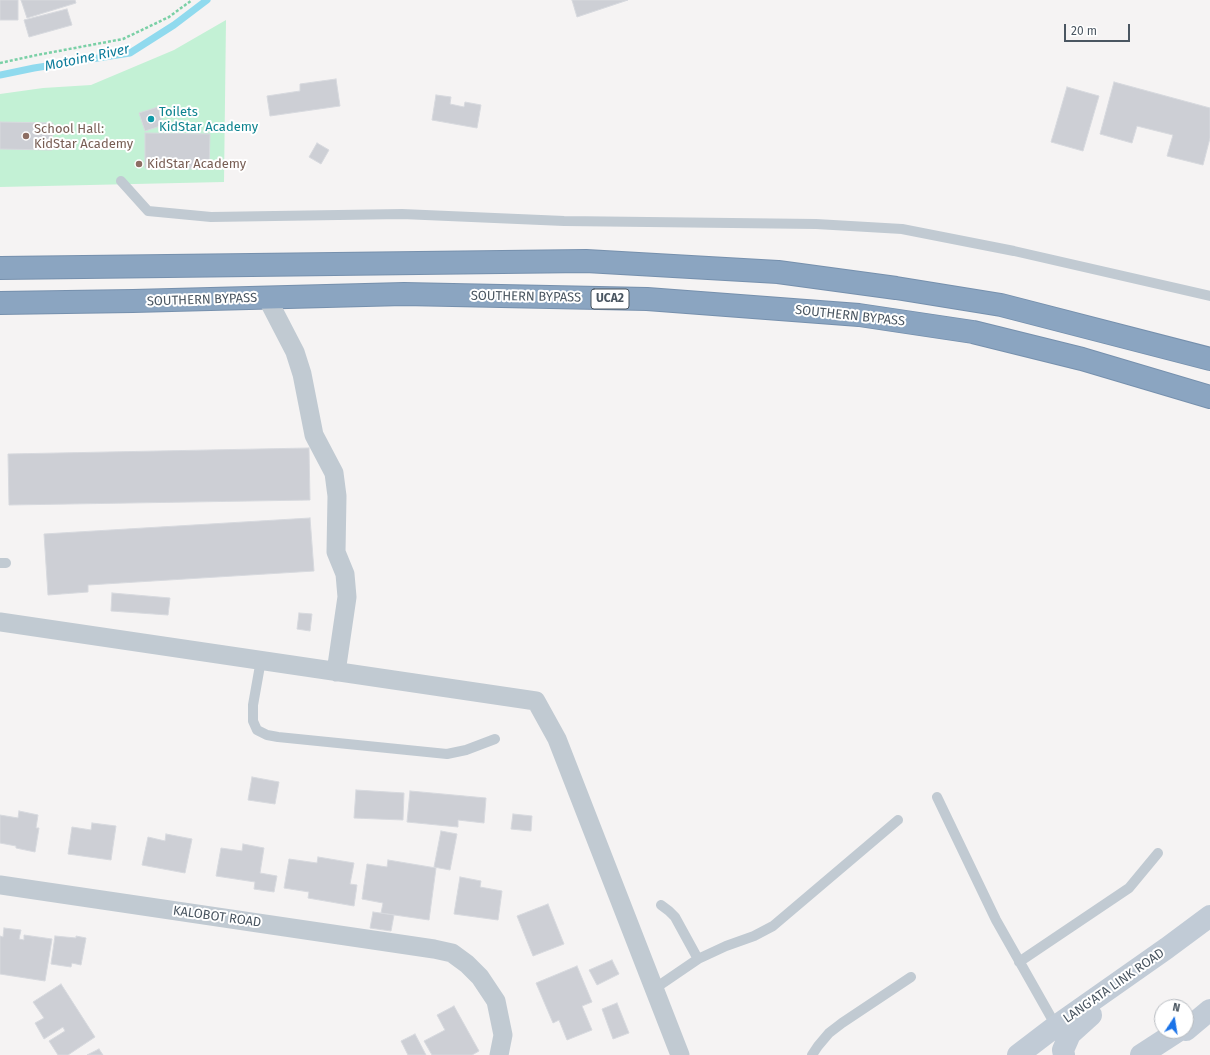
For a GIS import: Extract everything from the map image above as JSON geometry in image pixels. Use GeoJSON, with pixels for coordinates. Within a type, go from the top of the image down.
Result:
{"type":"FeatureCollection","features":[{"type":"Feature","properties":{"kind":"highway"},"geometry":{"type":"LineString","coordinates":[[0,268],[586,261],[778,272],[896,288],[1001,305],[1210,359]]}},
{"type":"Feature","properties":{"kind":"highway","name":"SOUTHERN BYPASS"},"geometry":{"type":"LineString","coordinates":[[0,303],[404,294],[647,300],[859,315],[973,332],[1082,359],[1210,397]]}},
{"type":"Feature","properties":{"kind":"main road","name":"LANG'ATA LINK ROAD"},"geometry":{"type":"LineString","coordinates":[[1018,1055],[1056,1026],[1210,916]]}},
{"type":"Feature","properties":{"kind":"main road"},"geometry":{"type":"LineString","coordinates":[[1064,1055],[1063,1050],[1070,1034],[1167,948]]}},
{"type":"Feature","properties":{"kind":"main road"},"geometry":{"type":"LineString","coordinates":[[1194,1021],[1210,1010]]}},
{"type":"Feature","properties":{"kind":"main road"},"geometry":{"type":"LineString","coordinates":[[1194,1023],[1210,1010]]}},
{"type":"Feature","properties":{"kind":"main road"},"geometry":{"type":"LineString","coordinates":[[1141,1055],[1166,1039]]}},
{"type":"Feature","properties":{"kind":"main road"},"geometry":{"type":"LineString","coordinates":[[1155,1055],[1174,1039]]}},
{"type":"Feature","properties":{"kind":"street"},"geometry":{"type":"LineString","coordinates":[[267,298],[295,352],[302,374],[314,435],[334,473],[336,496],[336,552],[345,574],[347,597],[336,672]]}},
{"type":"Feature","properties":{"kind":"street"},"geometry":{"type":"LineString","coordinates":[[0,622],[536,701],[556,739],[680,1055]]}},
{"type":"Feature","properties":{"kind":"street","name":"KALOBOT ROAD"},"geometry":{"type":"LineString","coordinates":[[0,885],[434,949],[452,953],[468,964],[480,977],[496,1001],[503,1035],[499,1055]]}},
{"type":"Feature","properties":{"kind":"lane"},"geometry":{"type":"LineString","coordinates":[[121,181],[148,211],[211,217],[402,214],[564,221],[816,224],[902,229],[1014,251],[1210,296]]}},
{"type":"Feature","properties":{"kind":"lane"},"geometry":{"type":"LineString","coordinates":[[261,660],[253,705],[253,721],[257,730],[267,735],[278,738],[447,754],[466,750],[495,739]]}},
{"type":"Feature","properties":{"kind":"lane"},"geometry":{"type":"LineString","coordinates":[[937,797],[996,920],[1056,1026]]}},
{"type":"Feature","properties":{"kind":"lane"},"geometry":{"type":"LineString","coordinates":[[654,989],[698,959],[726,946],[754,936],[773,926],[898,820]]}},
{"type":"Feature","properties":{"kind":"lane"},"geometry":{"type":"LineString","coordinates":[[1020,962],[1129,888],[1158,853]]}},
{"type":"Feature","properties":{"kind":"lane"},"geometry":{"type":"LineString","coordinates":[[661,905],[674,917],[698,959]]}},
{"type":"Feature","properties":{"kind":"lane"},"geometry":{"type":"LineString","coordinates":[[812,1055],[829,1033],[911,977]]}},
{"type":"Feature","properties":{"kind":"path"},"geometry":{"type":"LineString","coordinates":[[0,63],[123,39],[169,17],[192,0]]}},
{"type":"Feature","properties":{"kind":"green space"},"geometry":{"type":"Polygon","coordinates":[[[226,20],[224,182],[0,187],[0,94],[43,88],[91,85],[174,50],[226,20]]]}},
{"type":"Feature","properties":{"kind":"building"},"geometry":{"type":"Polygon","coordinates":[[[0,0],[18,0],[18,20],[0,20],[0,0]]]}},
{"type":"Feature","properties":{"kind":"building"},"geometry":{"type":"Polygon","coordinates":[[[21,0],[75,0],[76,3],[27,18],[21,0]]]}},
{"type":"Feature","properties":{"kind":"building"},"geometry":{"type":"Polygon","coordinates":[[[572,0],[628,0],[577,17],[572,0]]]}},
{"type":"Feature","properties":{"kind":"building"},"geometry":{"type":"Polygon","coordinates":[[[67,9],[72,25],[29,37],[24,20],[67,9]]]}},
{"type":"Feature","properties":{"kind":"building"},"geometry":{"type":"Polygon","coordinates":[[[336,79],[340,106],[270,116],[267,96],[300,91],[300,84],[336,79]]]}},
{"type":"Feature","properties":{"kind":"building"},"geometry":{"type":"Polygon","coordinates":[[[1114,82],[1210,108],[1210,138],[1203,165],[1167,156],[1173,135],[1137,126],[1132,143],[1100,134],[1114,82]]]}},
{"type":"Feature","properties":{"kind":"building"},"geometry":{"type":"Polygon","coordinates":[[[1067,87],[1099,96],[1083,151],[1051,142],[1067,87]]]}},
{"type":"Feature","properties":{"kind":"building"},"geometry":{"type":"Polygon","coordinates":[[[436,95],[451,97],[450,104],[464,107],[465,102],[481,105],[477,128],[432,120],[436,95]]]}},
{"type":"Feature","properties":{"kind":"building","name":"Toilets KidStar Academy"},"geometry":{"type":"Polygon","coordinates":[[[158,107],[163,125],[145,131],[139,113],[158,107]]]}},
{"type":"Feature","properties":{"kind":"building","name":"School Hall: KidStar Academy"},"geometry":{"type":"Polygon","coordinates":[[[0,122],[53,123],[52,150],[0,149],[0,122]]]}},
{"type":"Feature","properties":{"kind":"building"},"geometry":{"type":"Polygon","coordinates":[[[145,133],[210,134],[209,169],[145,168],[145,133]]]}},
{"type":"Feature","properties":{"kind":"building"},"geometry":{"type":"Polygon","coordinates":[[[317,143],[329,150],[321,164],[309,157],[317,143]]]}},
{"type":"Feature","properties":{"kind":"building"},"geometry":{"type":"Polygon","coordinates":[[[309,448],[310,500],[9,505],[8,454],[309,448]]]}},
{"type":"Feature","properties":{"kind":"building"},"geometry":{"type":"Polygon","coordinates":[[[310,518],[314,571],[88,585],[88,592],[48,595],[44,534],[310,518]]]}},
{"type":"Feature","properties":{"kind":"building"},"geometry":{"type":"Polygon","coordinates":[[[112,593],[170,598],[168,615],[111,611],[112,593]]]}},
{"type":"Feature","properties":{"kind":"building"},"geometry":{"type":"Polygon","coordinates":[[[299,613],[312,614],[310,631],[297,629],[299,613]]]}},
{"type":"Feature","properties":{"kind":"building"},"geometry":{"type":"Polygon","coordinates":[[[252,777],[279,782],[275,804],[248,800],[252,777]]]}},
{"type":"Feature","properties":{"kind":"building"},"geometry":{"type":"Polygon","coordinates":[[[356,790],[404,793],[403,820],[354,818],[356,790]]]}},
{"type":"Feature","properties":{"kind":"building"},"geometry":{"type":"Polygon","coordinates":[[[410,791],[486,798],[484,823],[458,820],[458,827],[407,822],[410,791]]]}},
{"type":"Feature","properties":{"kind":"building"},"geometry":{"type":"Polygon","coordinates":[[[19,811],[38,815],[36,828],[39,828],[35,852],[0,843],[0,815],[18,818],[19,811]]]}},
{"type":"Feature","properties":{"kind":"building"},"geometry":{"type":"Polygon","coordinates":[[[513,814],[532,816],[531,831],[511,829],[513,814]]]}},
{"type":"Feature","properties":{"kind":"building"},"geometry":{"type":"Polygon","coordinates":[[[92,823],[116,826],[111,860],[68,854],[72,827],[91,830],[92,823]]]}},
{"type":"Feature","properties":{"kind":"building"},"geometry":{"type":"Polygon","coordinates":[[[441,831],[457,834],[450,870],[434,867],[441,831]]]}},
{"type":"Feature","properties":{"kind":"building"},"geometry":{"type":"Polygon","coordinates":[[[166,834],[192,839],[185,873],[142,865],[148,837],[165,841],[166,834]]]}},
{"type":"Feature","properties":{"kind":"building"},"geometry":{"type":"Polygon","coordinates":[[[243,844],[264,848],[260,873],[277,876],[274,892],[254,889],[255,882],[216,876],[221,848],[242,851],[243,844]]]}},
{"type":"Feature","properties":{"kind":"building"},"geometry":{"type":"Polygon","coordinates":[[[318,857],[354,863],[350,884],[357,885],[354,906],[308,898],[309,892],[284,888],[289,859],[317,863],[318,857]]]}},
{"type":"Feature","properties":{"kind":"building"},"geometry":{"type":"Polygon","coordinates":[[[388,860],[436,868],[429,920],[381,913],[383,903],[362,899],[367,864],[387,867],[388,860]]]}},
{"type":"Feature","properties":{"kind":"building"},"geometry":{"type":"Polygon","coordinates":[[[460,877],[481,881],[480,887],[502,891],[498,920],[454,914],[460,877]]]}},
{"type":"Feature","properties":{"kind":"building"},"geometry":{"type":"Polygon","coordinates":[[[548,904],[564,944],[533,956],[517,916],[548,904]]]}},
{"type":"Feature","properties":{"kind":"building"},"geometry":{"type":"Polygon","coordinates":[[[373,912],[394,915],[391,931],[370,928],[373,912]]]}},
{"type":"Feature","properties":{"kind":"building"},"geometry":{"type":"Polygon","coordinates":[[[4,928],[21,930],[19,939],[24,940],[24,935],[52,939],[45,981],[0,974],[0,936],[3,937],[4,928]]]}},
{"type":"Feature","properties":{"kind":"building"},"geometry":{"type":"Polygon","coordinates":[[[55,936],[76,938],[76,936],[86,938],[81,965],[72,963],[71,967],[51,964],[55,936]]]}},
{"type":"Feature","properties":{"kind":"building"},"geometry":{"type":"Polygon","coordinates":[[[612,960],[619,974],[597,985],[589,970],[612,960]]]}},
{"type":"Feature","properties":{"kind":"building"},"geometry":{"type":"Polygon","coordinates":[[[577,966],[592,1002],[582,1006],[592,1030],[567,1040],[559,1020],[553,1023],[536,983],[577,966]]]}},
{"type":"Feature","properties":{"kind":"building"},"geometry":{"type":"Polygon","coordinates":[[[61,984],[95,1037],[68,1055],[58,1055],[49,1041],[65,1031],[63,1027],[44,1039],[35,1023],[44,1018],[33,1002],[61,984]]]}},
{"type":"Feature","properties":{"kind":"building"},"geometry":{"type":"Polygon","coordinates":[[[617,1003],[629,1033],[613,1039],[602,1009],[617,1003]]]}},
{"type":"Feature","properties":{"kind":"building"},"geometry":{"type":"Polygon","coordinates":[[[454,1006],[479,1051],[472,1055],[432,1055],[424,1041],[445,1030],[437,1015],[454,1006]]]}},
{"type":"Feature","properties":{"kind":"building"},"geometry":{"type":"Polygon","coordinates":[[[415,1034],[426,1055],[408,1055],[401,1041],[415,1034]]]}},
{"type":"Feature","properties":{"kind":"building"},"geometry":{"type":"Polygon","coordinates":[[[99,1049],[103,1055],[87,1055],[99,1049]]]}},
{"type":"Feature","properties":{"kind":"waterway","name":"Motoine River"},"geometry":{"type":"LineString","coordinates":[[0,75],[34,68],[130,53],[174,25],[207,0]]}},
{"type":"Feature","properties":{"kind":"place","name":"Toilets KidStar Academy"},"geometry":{"type":"Point","coordinates":[151,119]}},
{"type":"Feature","properties":{"kind":"place","name":"School Hall: KidStar Academy"},"geometry":{"type":"Point","coordinates":[26,136]}},
{"type":"Feature","properties":{"kind":"place","name":"KidStar Academy"},"geometry":{"type":"Point","coordinates":[139,164]}}]}
